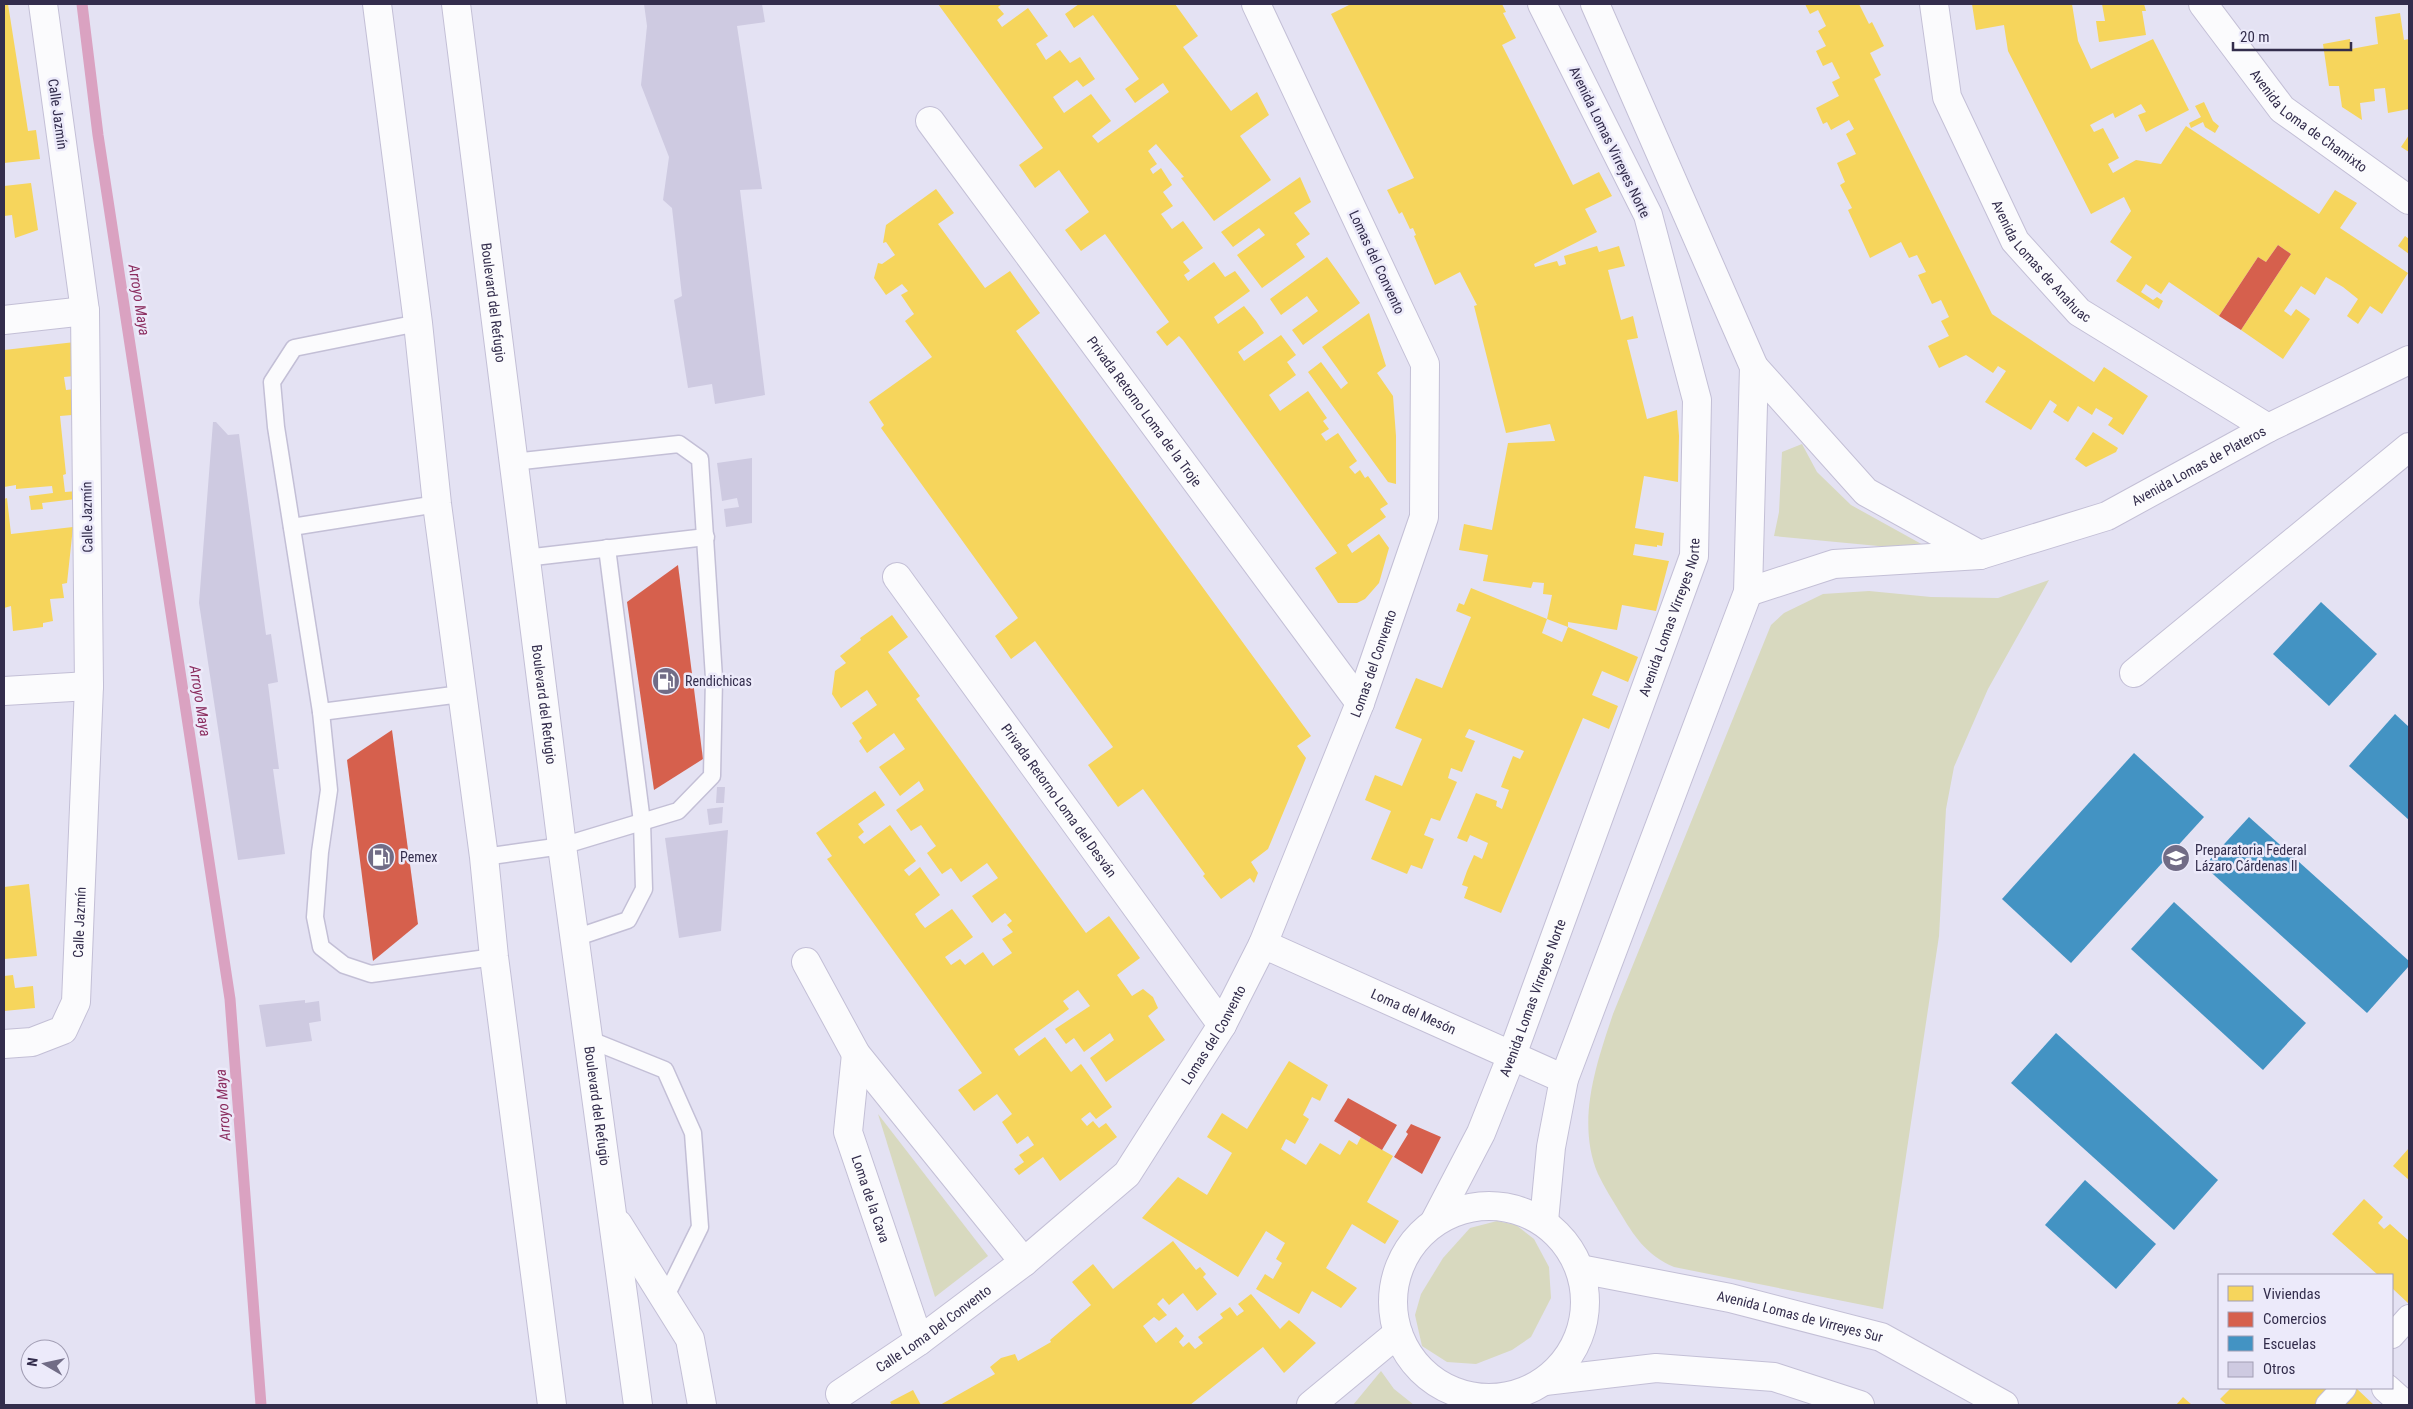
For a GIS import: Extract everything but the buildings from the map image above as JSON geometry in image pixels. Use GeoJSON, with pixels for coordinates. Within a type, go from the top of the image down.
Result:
{"type":"FeatureCollection","features":[{"type":"Feature","properties":{"kind":"street","name":"Calle Jazmín"},"geometry":{"type":"LineString","coordinates":[[4,1044],[32,1042],[63,1030],[76,1002],[89,686],[85,311],[43,4]]}},
{"type":"Feature","properties":{"kind":"street"},"geometry":{"type":"LineString","coordinates":[[377,4],[418,323],[437,504],[484,857],[494,957],[552,1405]]}},
{"type":"Feature","properties":{"kind":"street","name":"Boulevard del Refugio"},"geometry":{"type":"LineString","coordinates":[[456,4],[562,846],[638,1405]]}},
{"type":"Feature","properties":{"kind":"street","name":"Lomas del Convento"},"geometry":{"type":"LineString","coordinates":[[1024,1262],[1127,1174],[1222,1025],[1263,944],[1360,703],[1424,516],[1425,364],[1256,4]]}},
{"type":"Feature","properties":{"kind":"street","name":"Avenida Lomas Virreyes Norte"},"geometry":{"type":"LineString","coordinates":[[1435,1221],[1481,1133],[1512,1055],[1694,556],[1697,400],[1648,215],[1542,4]]}},
{"type":"Feature","properties":{"kind":"street"},"geometry":{"type":"LineString","coordinates":[[1595,4],[1754,367],[1866,492],[1980,555]]}},
{"type":"Feature","properties":{"kind":"street","name":"Avenida Lomas de Anahuac"},"geometry":{"type":"LineString","coordinates":[[1934,4],[1948,97],[2015,241],[2079,312],[2268,428]]}},
{"type":"Feature","properties":{"kind":"street","name":"Avenida Loma de Chamixto"},"geometry":{"type":"LineString","coordinates":[[2203,4],[2282,109],[2409,200]]}},
{"type":"Feature","properties":{"kind":"street","name":"Privada Retorno Loma de la Troje"},"geometry":{"type":"LineString","coordinates":[[930,121],[1360,703]]}},
{"type":"Feature","properties":{"kind":"street"},"geometry":{"type":"LineString","coordinates":[[4,320],[85,311]]}},
{"type":"Feature","properties":{"kind":"street","name":"Avenida Lomas de Plateros"},"geometry":{"type":"LineString","coordinates":[[1748,592],[1834,564],[1980,555],[2108,516],[2268,428],[2409,360]]}},
{"type":"Feature","properties":{"kind":"street"},"geometry":{"type":"LineString","coordinates":[[1544,1221],[1551,1147],[1564,1079],[1748,592],[1754,367]]}},
{"type":"Feature","properties":{"kind":"street"},"geometry":{"type":"LineString","coordinates":[[2134,674],[2409,447]]}},
{"type":"Feature","properties":{"kind":"street","name":"Privada Retorno Loma del Desván"},"geometry":{"type":"LineString","coordinates":[[897,577],[1222,1025]]}},
{"type":"Feature","properties":{"kind":"street"},"geometry":{"type":"LineString","coordinates":[[4,691],[89,686]]}},
{"type":"Feature","properties":{"kind":"street","name":"Loma del Mesón"},"geometry":{"type":"LineString","coordinates":[[1263,944],[1564,1079]]}},
{"type":"Feature","properties":{"kind":"street"},"geometry":{"type":"LineString","coordinates":[[806,962],[856,1054],[1024,1262]]}},
{"type":"Feature","properties":{"kind":"street","name":"Loma de la Cava"},"geometry":{"type":"LineString","coordinates":[[856,1054],[848,1132],[919,1341]]}},
{"type":"Feature","properties":{"kind":"street"},"geometry":{"type":"LineString","coordinates":[[1545,1381],[1567,1359],[1581,1331],[1586,1300],[1580,1269],[1565,1242],[1544,1221],[1490,1205],[1435,1221],[1412,1242],[1398,1271],[1392,1302],[1398,1333],[1410,1356],[1427,1375],[1449,1390],[1492,1402],[1522,1392],[1545,1381],[1656,1368],[1774,1378],[1860,1405]]}},
{"type":"Feature","properties":{"kind":"street"},"geometry":{"type":"LineString","coordinates":[[613,1215],[690,1339],[702,1405]]}},
{"type":"Feature","properties":{"kind":"street","name":"Calle Loma Del Convento"},"geometry":{"type":"LineString","coordinates":[[840,1394],[919,1341],[1024,1262]]}},
{"type":"Feature","properties":{"kind":"street","name":"Avenida Lomas de Virreyes Sur"},"geometry":{"type":"LineString","coordinates":[[1580,1269],[1730,1298],[1881,1337],[2004,1405]]}},
{"type":"Feature","properties":{"kind":"street"},"geometry":{"type":"LineString","coordinates":[[2393,1335],[2409,1317]]}},
{"type":"Feature","properties":{"kind":"street"},"geometry":{"type":"LineString","coordinates":[[1311,1405],[1398,1333]]}},
{"type":"Feature","properties":{"kind":"street"},"geometry":{"type":"LineString","coordinates":[[2328,1405],[2343,1389]]}},
{"type":"Feature","properties":{"kind":"street"},"geometry":{"type":"LineString","coordinates":[[2387,1389],[2406,1405]]}},
{"type":"Feature","properties":{"kind":"lane"},"geometry":{"type":"LineString","coordinates":[[418,323],[294,348],[272,382],[276,427],[321,712],[329,790],[320,852],[315,917],[321,947],[344,965],[371,974],[494,957]]}},
{"type":"Feature","properties":{"kind":"lane"},"geometry":{"type":"LineString","coordinates":[[484,857],[562,846],[678,811],[712,776],[714,678],[700,459],[679,444],[513,462]]}},
{"type":"Feature","properties":{"kind":"lane"},"geometry":{"type":"LineString","coordinates":[[292,527],[437,504]]}},
{"type":"Feature","properties":{"kind":"lane"},"geometry":{"type":"LineString","coordinates":[[525,558],[706,537]]}},
{"type":"Feature","properties":{"kind":"lane"},"geometry":{"type":"LineString","coordinates":[[575,938],[628,920],[644,889],[642,822],[608,548]]}},
{"type":"Feature","properties":{"kind":"lane"},"geometry":{"type":"LineString","coordinates":[[321,712],[461,694]]}},
{"type":"Feature","properties":{"kind":"lane"},"geometry":{"type":"LineString","coordinates":[[588,1040],[665,1070],[693,1133],[700,1227],[665,1298]]}},
{"type":"Feature","properties":{"kind":"green space"},"geometry":{"type":"Polygon","coordinates":[[[1802,444],[1817,472],[1851,505],[1925,546],[1910,549],[1774,536],[1779,512],[1782,452],[1802,444]]]}},
{"type":"Feature","properties":{"kind":"green space"},"geometry":{"type":"Polygon","coordinates":[[[2049,580],[1988,689],[1954,767],[1946,809],[1939,936],[1883,1309],[1674,1267],[1664,1262],[1648,1251],[1630,1229],[1598,1174],[1589,1134],[1591,1094],[1600,1053],[1613,1014],[1771,625],[1784,613],[1823,594],[1869,591],[1931,597],[1998,598],[2049,580]]]}},
{"type":"Feature","properties":{"kind":"green space"},"geometry":{"type":"Polygon","coordinates":[[[878,1114],[988,1256],[935,1297],[878,1114]]]}},
{"type":"Feature","properties":{"kind":"green space"},"geometry":{"type":"Polygon","coordinates":[[[1497,1221],[1516,1225],[1534,1239],[1549,1267],[1551,1298],[1531,1337],[1512,1350],[1476,1364],[1447,1362],[1422,1346],[1415,1315],[1421,1294],[1443,1258],[1470,1228],[1497,1221]]]}},
{"type":"Feature","properties":{"kind":"green space"},"geometry":{"type":"Polygon","coordinates":[[[1381,1371],[1394,1389],[1414,1405],[1353,1405],[1381,1371]]]}},
{"type":"Feature","properties":{"kind":"waterway","name":"Arroyo Maya"},"geometry":{"type":"LineString","coordinates":[[82,4],[98,135],[230,999],[261,1405]]}},
{"type":"Feature","properties":{"kind":"place","name":"Rendichicas"},"geometry":{"type":"Point","coordinates":[666,681]}},
{"type":"Feature","properties":{"kind":"place","name":"Pemex"},"geometry":{"type":"Point","coordinates":[381,857]}},
{"type":"Feature","properties":{"kind":"place","name":"Preparatoria Federal Lázaro Cárdenas ll"},"geometry":{"type":"Point","coordinates":[2176,858]}}]}
